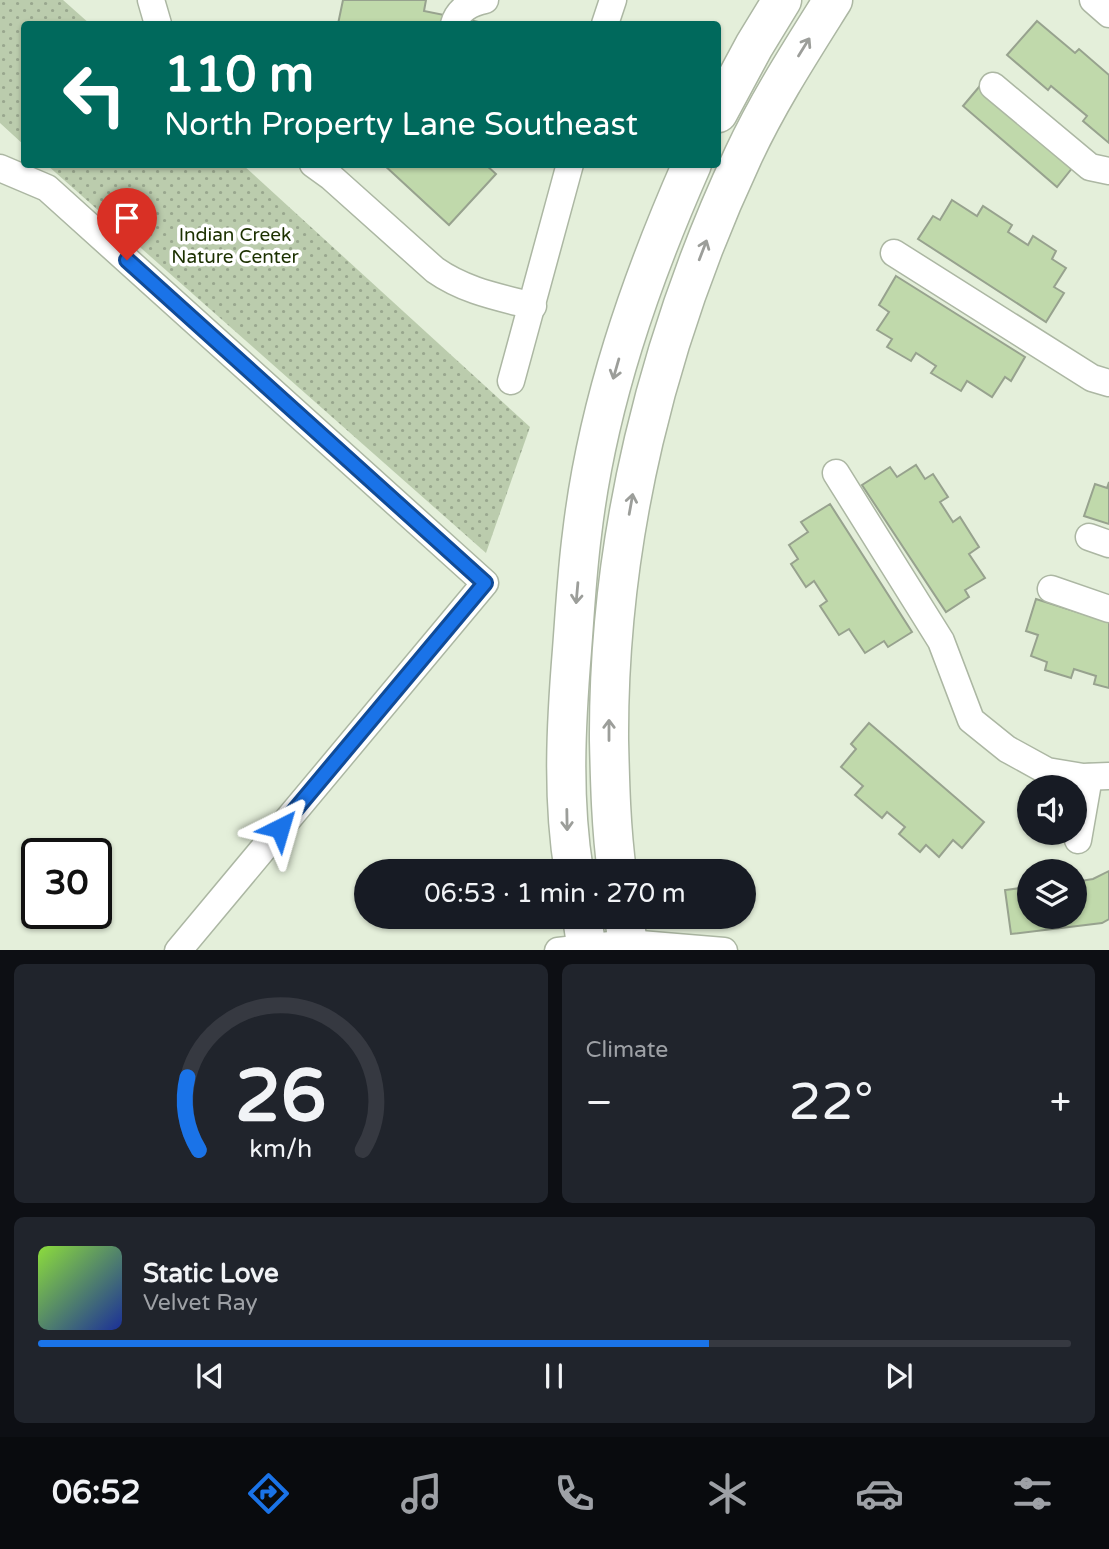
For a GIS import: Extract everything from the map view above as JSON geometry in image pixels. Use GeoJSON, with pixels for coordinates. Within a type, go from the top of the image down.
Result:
{"type":"FeatureCollection","features":[{"type":"Feature","properties":{"kind":"highway"},"geometry":{"type":"LineString","coordinates":[[721,107],[782,0]]}},
{"type":"Feature","properties":{"kind":"highway"},"geometry":{"type":"LineString","coordinates":[[615,859],[609,760],[613,631],[639,460],[655,392],[678,314],[744,154],[792,66],[833,0]]}},
{"type":"Feature","properties":{"kind":"highway"},"geometry":{"type":"LineString","coordinates":[[572,859],[568,833],[566,751],[582,532],[597,445],[635,303],[690,168]]}},
{"type":"Feature","properties":{"kind":"street"},"geometry":{"type":"LineString","coordinates":[[151,0],[157,21]]}},
{"type":"Feature","properties":{"kind":"street"},"geometry":{"type":"LineString","coordinates":[[455,21],[473,2],[485,0]]}},
{"type":"Feature","properties":{"kind":"street"},"geometry":{"type":"LineString","coordinates":[[606,21],[611,0]]}},
{"type":"Feature","properties":{"kind":"street"},"geometry":{"type":"LineString","coordinates":[[1093,0],[1109,14]]}},
{"type":"Feature","properties":{"kind":"street"},"geometry":{"type":"LineString","coordinates":[[993,86],[1090,167],[1109,171]]}},
{"type":"Feature","properties":{"kind":"street"},"geometry":{"type":"LineString","coordinates":[[0,168],[47,188],[485,583],[177,950]]}},
{"type":"Feature","properties":{"kind":"street"},"geometry":{"type":"LineString","coordinates":[[319,168],[451,282],[480,293],[533,306]]}},
{"type":"Feature","properties":{"kind":"street"},"geometry":{"type":"LineString","coordinates":[[511,381],[569,168]]}},
{"type":"Feature","properties":{"kind":"street"},"geometry":{"type":"LineString","coordinates":[[894,253],[1092,377],[1109,383]]}},
{"type":"Feature","properties":{"kind":"street"},"geometry":{"type":"LineString","coordinates":[[836,473],[941,641],[971,720],[1007,749],[1047,771],[1099,777],[1087,813]]}},
{"type":"Feature","properties":{"kind":"street"},"geometry":{"type":"LineString","coordinates":[[1051,589],[1109,609]]}},
{"type":"Feature","properties":{"kind":"street"},"geometry":{"type":"LineString","coordinates":[[578,941],[627,937],[724,950]]}},
{"type":"Feature","properties":{"kind":"green space"},"geometry":{"type":"Polygon","coordinates":[[[0,0],[63,0],[87,21],[21,21],[21,142],[0,123],[0,0]]]}},
{"type":"Feature","properties":{"kind":"green space","name":"Indian Creek Nature Center"},"geometry":{"type":"Polygon","coordinates":[[[50,168],[246,168],[530,427],[486,553],[50,168]]]}},
{"type":"Feature","properties":{"kind":"building"},"geometry":{"type":"Polygon","coordinates":[[[343,0],[426,0],[424,11],[474,21],[339,21],[343,0]]]}},
{"type":"Feature","properties":{"kind":"building"},"geometry":{"type":"Polygon","coordinates":[[[1037,21],[1075,53],[1079,49],[1109,75],[1109,143],[1083,121],[1087,116],[1051,86],[1048,90],[1007,55],[1037,21]]]}},
{"type":"Feature","properties":{"kind":"building"},"geometry":{"type":"Polygon","coordinates":[[[979,87],[1073,167],[1057,187],[963,106],[979,87]]]}},
{"type":"Feature","properties":{"kind":"building"},"geometry":{"type":"Polygon","coordinates":[[[387,168],[489,168],[496,174],[449,225],[387,168]]]}},
{"type":"Feature","properties":{"kind":"building"},"geometry":{"type":"Polygon","coordinates":[[[952,200],[977,216],[983,206],[1012,225],[1008,232],[1028,245],[1033,236],[1056,251],[1052,259],[1066,268],[1054,287],[1064,293],[1046,322],[918,239],[933,216],[940,220],[952,200]]]}},
{"type":"Feature","properties":{"kind":"building"},"geometry":{"type":"Polygon","coordinates":[[[896,276],[1025,357],[1011,381],[1005,377],[992,397],[967,381],[961,391],[931,373],[936,366],[916,353],[911,361],[887,347],[892,339],[877,330],[889,312],[879,305],[896,276]]]}},
{"type":"Feature","properties":{"kind":"building"},"geometry":{"type":"Polygon","coordinates":[[[916,465],[925,479],[933,474],[948,497],[940,502],[953,522],[960,517],[979,547],[969,554],[985,578],[965,590],[969,597],[946,612],[862,485],[890,467],[897,477],[916,465]]]}},
{"type":"Feature","properties":{"kind":"building"},"geometry":{"type":"Polygon","coordinates":[[[1109,482],[1109,524],[1084,516],[1095,484],[1107,488],[1109,482]]]}},
{"type":"Feature","properties":{"kind":"building"},"geometry":{"type":"Polygon","coordinates":[[[830,504],[912,632],[888,647],[884,641],[865,653],[849,629],[839,635],[820,606],[827,601],[814,581],[806,587],[791,564],[798,559],[789,545],[808,532],[801,522],[830,504]]]}},
{"type":"Feature","properties":{"kind":"building"},"geometry":{"type":"Polygon","coordinates":[[[1036,599],[1109,622],[1109,688],[1094,684],[1096,676],[1074,669],[1071,678],[1045,670],[1047,662],[1031,656],[1038,635],[1026,631],[1036,599]]]}},
{"type":"Feature","properties":{"kind":"building"},"geometry":{"type":"Polygon","coordinates":[[[869,723],[984,822],[962,848],[953,840],[939,857],[926,845],[920,852],[899,834],[905,827],[887,812],[882,818],[855,795],[863,786],[841,767],[856,749],[851,744],[869,723]]]}},
{"type":"Feature","properties":{"kind":"building"},"geometry":{"type":"Polygon","coordinates":[[[1109,871],[1109,919],[1087,925],[1087,880],[1109,871]]]}},
{"type":"Feature","properties":{"kind":"building"},"geometry":{"type":"Polygon","coordinates":[[[1017,888],[1017,929],[1052,929],[1011,934],[1005,890],[1017,888]]]}},
{"type":"Feature","properties":{"kind":"route"},"geometry":{"type":"LineString","coordinates":[[127,260],[485,583],[280,828]]}}]}
